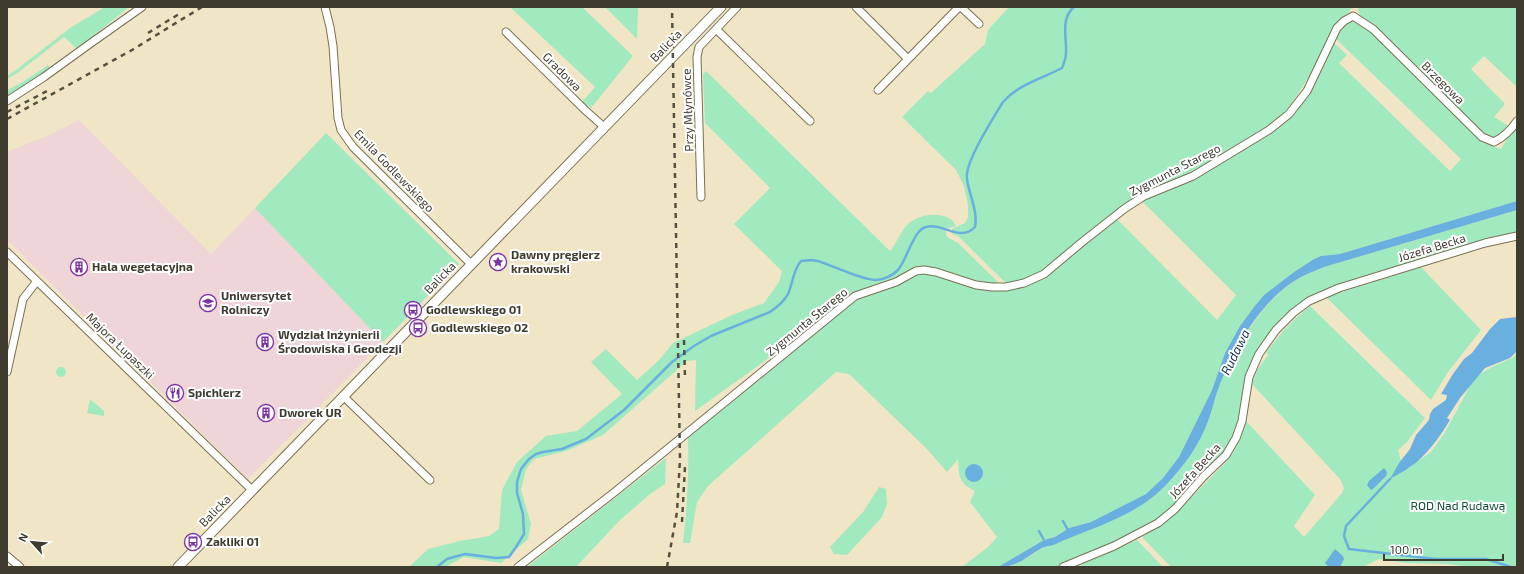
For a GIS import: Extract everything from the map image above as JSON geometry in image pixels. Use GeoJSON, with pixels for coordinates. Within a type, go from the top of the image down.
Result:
{"type":"FeatureCollection","features":[{"type":"Feature","properties":{"kind":"street"},"geometry":{"type":"LineString","coordinates":[[7,101],[44,77],[142,7]]}},
{"type":"Feature","properties":{"kind":"street","name":"Emila Godlewskiego"},"geometry":{"type":"LineString","coordinates":[[325,7],[333,46],[335,99],[340,130],[352,147],[471,264]]}},
{"type":"Feature","properties":{"kind":"street","name":"Balicka"},"geometry":{"type":"LineString","coordinates":[[178,567],[721,7]]}},
{"type":"Feature","properties":{"kind":"street","name":"Przy Młynówce"},"geometry":{"type":"LineString","coordinates":[[701,197],[697,57],[699,47],[737,7]]}},
{"type":"Feature","properties":{"kind":"street"},"geometry":{"type":"LineString","coordinates":[[856,7],[908,58]]}},
{"type":"Feature","properties":{"kind":"street"},"geometry":{"type":"LineString","coordinates":[[878,90],[960,7],[979,24]]}},
{"type":"Feature","properties":{"kind":"street","name":"Brzegowa"},"geometry":{"type":"LineString","coordinates":[[1354,16],[1373,29],[1482,137],[1494,142],[1501,139],[1517,121]]}},
{"type":"Feature","properties":{"kind":"street","name":"Zygmunta Starego"},"geometry":{"type":"LineString","coordinates":[[518,567],[616,491],[855,296],[896,282],[916,271],[924,270],[936,272],[976,285],[992,287],[1006,287],[1031,281],[1047,272],[1108,221],[1144,196],[1192,176],[1269,130],[1289,114],[1306,90],[1337,28],[1344,21],[1354,16]]}},
{"type":"Feature","properties":{"kind":"street"},"geometry":{"type":"LineString","coordinates":[[716,29],[810,121]]}},
{"type":"Feature","properties":{"kind":"street","name":"Gradowa"},"geometry":{"type":"LineString","coordinates":[[506,32],[604,127]]}},
{"type":"Feature","properties":{"kind":"street","name":"Józefa Becka"},"geometry":{"type":"LineString","coordinates":[[1063,567],[1114,546],[1158,523],[1175,509],[1203,477],[1226,455],[1236,438],[1242,421],[1249,377],[1259,354],[1276,330],[1308,301],[1339,288],[1485,243],[1517,236]]}},
{"type":"Feature","properties":{"kind":"street","name":"Majora Łupaszki"},"geometry":{"type":"LineString","coordinates":[[7,252],[252,490]]}},
{"type":"Feature","properties":{"kind":"street"},"geometry":{"type":"LineString","coordinates":[[7,372],[23,299],[37,281]]}},
{"type":"Feature","properties":{"kind":"street"},"geometry":{"type":"LineString","coordinates":[[343,396],[430,480]]}},
{"type":"Feature","properties":{"kind":"street"},"geometry":{"type":"LineString","coordinates":[[7,556],[20,567]]}},
{"type":"Feature","properties":{"kind":"shaded area","name":"Uniwersytet Rolniczy"},"geometry":{"type":"Polygon","coordinates":[[[79,120],[211,254],[255,208],[383,342],[248,479],[7,240],[7,152],[52,134],[79,120]]]}},
{"type":"Feature","properties":{"kind":"green space"},"geometry":{"type":"Polygon","coordinates":[[[105,7],[129,7],[77,49],[64,37],[16,74],[7,79],[7,76],[70,28],[105,7]]]}},
{"type":"Feature","properties":{"kind":"green space"},"geometry":{"type":"Polygon","coordinates":[[[510,7],[582,7],[633,56],[591,108],[582,102],[595,87],[510,7]]]}},
{"type":"Feature","properties":{"kind":"green space"},"geometry":{"type":"Polygon","coordinates":[[[605,7],[638,7],[637,39],[605,7]]]}},
{"type":"Feature","properties":{"kind":"green space"},"geometry":{"type":"Polygon","coordinates":[[[1009,7],[1352,7],[1349,12],[1337,23],[1312,72],[1292,103],[1278,119],[1205,166],[1133,198],[1093,228],[1055,263],[1033,278],[1007,284],[958,236],[952,234],[952,229],[965,223],[968,217],[968,205],[964,186],[956,170],[902,117],[928,91],[931,93],[985,44],[988,30],[1009,7]]]}},
{"type":"Feature","properties":{"kind":"green space"},"geometry":{"type":"Polygon","coordinates":[[[1359,7],[1517,7],[1517,87],[1484,56],[1471,69],[1505,104],[1494,117],[1509,126],[1497,136],[1488,137],[1375,27],[1361,16],[1358,11],[1359,7]]]}},
{"type":"Feature","properties":{"kind":"green space"},"geometry":{"type":"Polygon","coordinates":[[[1354,21],[1369,29],[1376,35],[1409,70],[1474,131],[1480,138],[1481,142],[1501,149],[1514,128],[1517,131],[1517,201],[1340,254],[1321,256],[1294,272],[1264,295],[1240,326],[1225,353],[1212,390],[1179,457],[1163,478],[1146,494],[1091,522],[1069,528],[1055,537],[1044,540],[998,567],[962,567],[988,547],[997,537],[970,502],[975,491],[962,482],[959,474],[958,459],[947,472],[926,448],[849,374],[836,372],[708,486],[697,502],[690,543],[683,543],[686,517],[688,438],[859,297],[915,275],[925,274],[943,277],[968,286],[986,290],[1006,290],[1028,285],[1051,273],[1117,219],[1217,320],[1236,295],[1141,200],[1192,179],[1292,112],[1333,42],[1347,55],[1339,63],[1450,171],[1461,159],[1335,38],[1342,28],[1354,21]]]}},
{"type":"Feature","properties":{"kind":"green space"},"geometry":{"type":"Polygon","coordinates":[[[48,65],[51,70],[7,98],[7,90],[21,83],[48,65]]]}},
{"type":"Feature","properties":{"kind":"green space"},"geometry":{"type":"Polygon","coordinates":[[[706,71],[890,251],[909,223],[927,215],[941,215],[947,217],[956,226],[945,229],[947,237],[958,243],[1001,285],[978,283],[923,268],[896,280],[852,295],[784,347],[695,411],[696,360],[687,361],[603,435],[566,451],[534,459],[526,469],[521,490],[531,524],[528,539],[501,563],[464,557],[445,567],[409,567],[428,549],[489,536],[499,529],[502,490],[517,462],[546,436],[577,431],[622,394],[591,362],[606,349],[637,380],[659,360],[673,343],[732,315],[764,303],[779,282],[782,271],[734,224],[770,188],[705,123],[703,74],[706,71]]]}},
{"type":"Feature","properties":{"kind":"green space"},"geometry":{"type":"Polygon","coordinates":[[[326,133],[459,264],[383,342],[255,208],[326,133]]]}},
{"type":"Feature","properties":{"kind":"green space"},"geometry":{"type":"Polygon","coordinates":[[[1517,210],[1517,234],[1311,298],[1259,351],[1239,425],[1223,455],[1163,516],[1141,531],[1057,567],[1009,567],[1045,547],[1130,511],[1144,503],[1168,483],[1186,461],[1201,437],[1211,413],[1217,391],[1241,342],[1263,310],[1290,284],[1305,275],[1324,267],[1517,210]]]}},
{"type":"Feature","properties":{"kind":"green space"},"geometry":{"type":"Polygon","coordinates":[[[1421,267],[1481,330],[1448,372],[1431,400],[1326,297],[1421,267]]]}},
{"type":"Feature","properties":{"kind":"green space","name":"ROD Nad Rudawą"},"geometry":{"type":"Polygon","coordinates":[[[1310,306],[1425,418],[1407,442],[1398,450],[1401,461],[1410,467],[1431,452],[1444,434],[1475,377],[1514,357],[1517,352],[1517,567],[1469,567],[1448,564],[1406,563],[1379,559],[1363,567],[1171,567],[1142,537],[1171,518],[1228,460],[1236,448],[1246,421],[1315,495],[1294,526],[1304,537],[1342,493],[1344,488],[1340,479],[1252,384],[1255,373],[1268,355],[1267,352],[1272,345],[1310,306]]]}},
{"type":"Feature","properties":{"kind":"green space"},"geometry":{"type":"Polygon","coordinates":[[[59,367],[63,367],[66,372],[63,377],[59,377],[56,374],[56,370],[59,367]]]}},
{"type":"Feature","properties":{"kind":"green space"},"geometry":{"type":"Polygon","coordinates":[[[90,399],[104,411],[104,416],[87,413],[90,399]]]}},
{"type":"Feature","properties":{"kind":"green space"},"geometry":{"type":"Polygon","coordinates":[[[666,458],[665,484],[650,494],[619,521],[576,567],[527,567],[666,458]]]}},
{"type":"Feature","properties":{"kind":"green space"},"geometry":{"type":"Polygon","coordinates":[[[879,487],[886,489],[887,504],[882,517],[847,555],[834,554],[830,547],[863,512],[879,487]]]}},
{"type":"Feature","properties":{"kind":"green space"},"geometry":{"type":"Polygon","coordinates":[[[1137,540],[1163,567],[1080,567],[1084,563],[1137,540]]]}},
{"type":"Feature","properties":{"kind":"water","name":"Rudawa"},"geometry":{"type":"Polygon","coordinates":[[[1517,201],[1517,210],[1324,267],[1305,275],[1290,284],[1275,296],[1262,310],[1251,326],[1231,359],[1217,392],[1201,438],[1179,470],[1157,494],[1120,517],[1054,545],[1042,548],[1022,561],[1005,567],[998,567],[1044,540],[1055,537],[1069,528],[1091,522],[1146,494],[1163,478],[1179,457],[1212,390],[1225,353],[1240,326],[1264,295],[1294,272],[1321,256],[1340,254],[1517,201]]]}},
{"type":"Feature","properties":{"kind":"water"},"geometry":{"type":"Polygon","coordinates":[[[1517,317],[1517,351],[1510,358],[1485,368],[1460,398],[1447,418],[1450,420],[1431,447],[1417,462],[1390,479],[1399,463],[1410,449],[1416,435],[1429,420],[1433,409],[1446,400],[1447,395],[1441,394],[1464,359],[1472,353],[1490,329],[1500,319],[1517,317]]]}},
{"type":"Feature","properties":{"kind":"water"},"geometry":{"type":"Polygon","coordinates":[[[970,464],[978,464],[983,469],[981,480],[978,482],[970,482],[965,477],[965,469],[970,464]]]}},
{"type":"Feature","properties":{"kind":"water"},"geometry":{"type":"Polygon","coordinates":[[[1384,468],[1387,472],[1386,476],[1371,490],[1367,485],[1369,481],[1384,468]]]}},
{"type":"Feature","properties":{"kind":"water"},"geometry":{"type":"Polygon","coordinates":[[[1335,549],[1343,556],[1344,559],[1340,567],[1329,567],[1325,563],[1335,549]]]}},
{"type":"Feature","properties":{"kind":"waterway"},"geometry":{"type":"LineString","coordinates":[[437,567],[447,559],[465,554],[496,558],[509,557],[524,534],[523,514],[517,493],[517,482],[521,469],[529,459],[536,454],[562,449],[586,439],[624,410],[672,362],[694,346],[711,336],[773,310],[786,297],[790,290],[796,268],[801,261],[818,261],[864,278],[879,280],[894,274],[898,270],[904,261],[915,237],[923,228],[932,226],[957,233],[963,233],[975,227],[976,221],[967,179],[967,172],[970,162],[1003,102],[1023,86],[1062,68],[1066,55],[1065,28],[1067,17],[1074,7]]}},
{"type":"Feature","properties":{"kind":"waterway"},"geometry":{"type":"LineString","coordinates":[[1390,479],[1346,526],[1344,536],[1349,549],[1435,559],[1486,559],[1511,567]]}},
{"type":"Feature","properties":{"kind":"waterway"},"geometry":{"type":"LineString","coordinates":[[1063,521],[1069,532]]}},
{"type":"Feature","properties":{"kind":"waterway"},"geometry":{"type":"LineString","coordinates":[[1039,531],[1045,542]]}},
{"type":"Feature","properties":{"kind":"railway"},"geometry":{"type":"LineString","coordinates":[[7,119],[132,50],[202,7]]}},
{"type":"Feature","properties":{"kind":"railway"},"geometry":{"type":"LineString","coordinates":[[667,567],[677,512],[680,459],[672,7]]}},
{"type":"Feature","properties":{"kind":"railway"},"geometry":{"type":"LineString","coordinates":[[148,33],[179,14]]}},
{"type":"Feature","properties":{"kind":"railway"},"geometry":{"type":"LineString","coordinates":[[7,112],[49,90]]}},
{"type":"Feature","properties":{"kind":"railway"},"geometry":{"type":"LineString","coordinates":[[684,340],[685,378]]}},
{"type":"Feature","properties":{"kind":"railway"},"geometry":{"type":"LineString","coordinates":[[682,522],[685,466]]}},
{"type":"Feature","properties":{"kind":"place","name":"Dawny pręgierz krakowski"},"geometry":{"type":"Point","coordinates":[498,262]}},
{"type":"Feature","properties":{"kind":"place","name":"Hala wegetacyjna"},"geometry":{"type":"Point","coordinates":[79,267]}},
{"type":"Feature","properties":{"kind":"place","name":"Uniwersytet Rolniczy"},"geometry":{"type":"Point","coordinates":[208,303]}},
{"type":"Feature","properties":{"kind":"place","name":"Godlewskiego 01"},"geometry":{"type":"Point","coordinates":[413,310]}},
{"type":"Feature","properties":{"kind":"place","name":"Godlewskiego 02"},"geometry":{"type":"Point","coordinates":[418,328]}},
{"type":"Feature","properties":{"kind":"place","name":"Wydział Inżynierii Środowiska i Geodezji"},"geometry":{"type":"Point","coordinates":[265,342]}},
{"type":"Feature","properties":{"kind":"place","name":"Spichlerz"},"geometry":{"type":"Point","coordinates":[175,393]}},
{"type":"Feature","properties":{"kind":"place","name":"Dworek UR"},"geometry":{"type":"Point","coordinates":[266,413]}},
{"type":"Feature","properties":{"kind":"place","name":"Zakliki 01"},"geometry":{"type":"Point","coordinates":[193,542]}}]}
